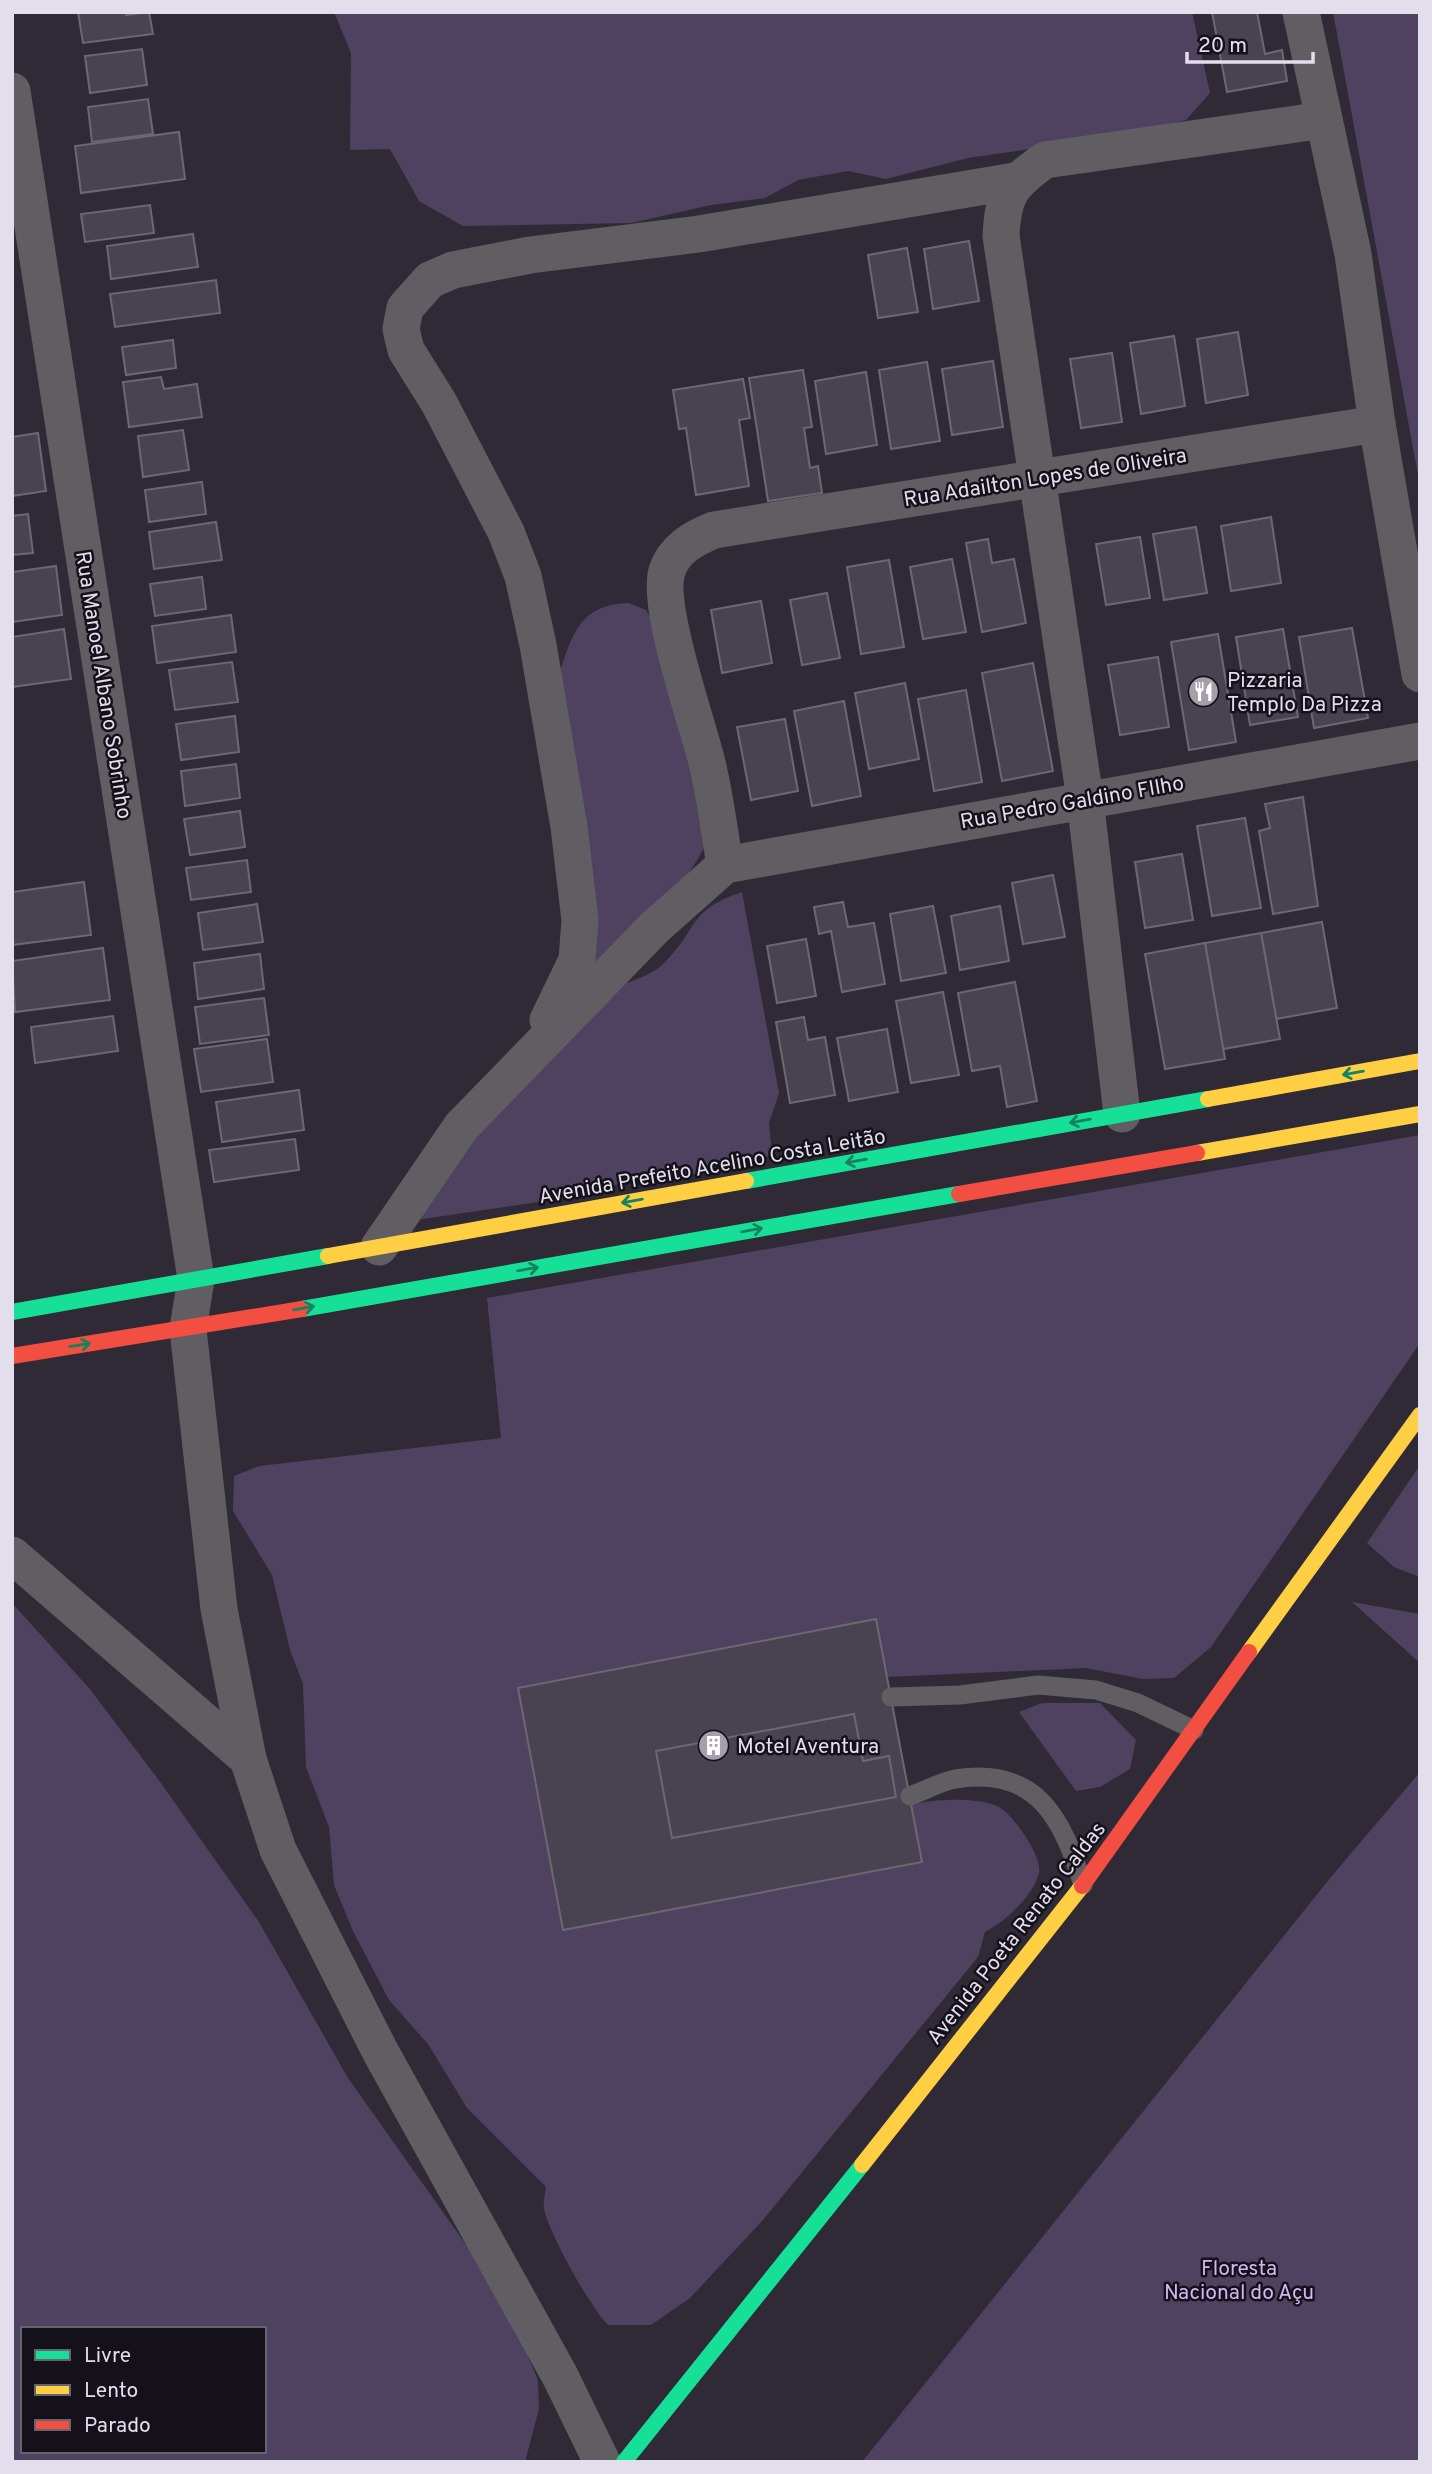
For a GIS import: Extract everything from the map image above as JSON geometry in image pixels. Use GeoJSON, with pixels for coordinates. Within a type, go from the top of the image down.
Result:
{"type":"FeatureCollection","features":[{"type":"Feature","properties":{"kind":"street"},"geometry":{"type":"LineString","coordinates":[[1301,12],[1353,254],[1377,424],[1420,674]]}},
{"type":"Feature","properties":{"kind":"street","name":"Rua Manoel Albano Sobrinho"},"geometry":{"type":"LineString","coordinates":[[12,91],[196,1279],[188,1329],[219,1609],[248,1759],[278,1850],[380,2050],[547,2352],[602,2462]]}},
{"type":"Feature","properties":{"kind":"street"},"geometry":{"type":"LineString","coordinates":[[536,1046],[577,960],[580,920],[574,860],[546,684],[523,576],[506,532],[439,403],[406,350],[401,330],[405,308],[430,280],[453,270],[530,255],[699,233],[1015,181],[1045,160],[1324,120]]}},
{"type":"Feature","properties":{"kind":"street"},"geometry":{"type":"LineString","coordinates":[[1015,181],[1002,208],[1001,236],[1085,799],[1122,1114]]}},
{"type":"Feature","properties":{"kind":"street","name":"Rua Adailton Lopes de Oliveira"},"geometry":{"type":"LineString","coordinates":[[725,865],[706,761],[678,662],[664,584],[674,556],[691,540],[713,530],[1377,424]]}},
{"type":"Feature","properties":{"kind":"street","name":"Rua Pedro Galdino FIlho"},"geometry":{"type":"LineString","coordinates":[[725,865],[1420,741]]}},
{"type":"Feature","properties":{"kind":"street"},"geometry":{"type":"LineString","coordinates":[[379,1247],[461,1127],[536,1046],[654,928],[725,865]]}},
{"type":"Feature","properties":{"kind":"street","name":"Avenida Prefeito Acelino Costa Leitão"},"geometry":{"type":"LineString","coordinates":[[12,1312],[1021,1138],[1122,1114],[1420,1061]]}},
{"type":"Feature","properties":{"kind":"street"},"geometry":{"type":"LineString","coordinates":[[12,1356],[188,1329],[1021,1177],[1420,1114]]}},
{"type":"Feature","properties":{"kind":"street","name":"Avenida Poeta Renato Caldas"},"geometry":{"type":"LineString","coordinates":[[624,2462],[1083,1885],[1420,1415]]}},
{"type":"Feature","properties":{"kind":"street"},"geometry":{"type":"LineString","coordinates":[[12,1555],[248,1759]]}},
{"type":"Feature","properties":{"kind":"lane"},"geometry":{"type":"LineString","coordinates":[[891,1697],[960,1695],[1038,1685],[1096,1690],[1138,1703],[1194,1730]]}},
{"type":"Feature","properties":{"kind":"lane"},"geometry":{"type":"LineString","coordinates":[[910,1796],[954,1779],[1005,1779],[1036,1794],[1068,1836],[1083,1885]]}},
{"type":"Feature","properties":{"kind":"green space"},"geometry":{"type":"Polygon","coordinates":[[[334,12],[1192,12],[1210,93],[1186,120],[1131,134],[968,158],[886,179],[848,171],[798,180],[765,198],[711,205],[631,223],[463,226],[419,201],[390,149],[350,150],[351,53],[334,12]]]}},
{"type":"Feature","properties":{"kind":"green space"},"geometry":{"type":"Polygon","coordinates":[[[1333,12],[1420,12],[1420,486],[1333,12]]]}},
{"type":"Feature","properties":{"kind":"green space"},"geometry":{"type":"Polygon","coordinates":[[[629,603],[646,610],[655,626],[707,841],[696,862],[668,900],[583,988],[557,681],[572,638],[587,617],[612,605],[629,603]]]}},
{"type":"Feature","properties":{"kind":"green space"},"geometry":{"type":"Polygon","coordinates":[[[742,892],[779,1093],[769,1123],[772,1155],[685,1176],[629,1182],[545,1201],[409,1221],[436,1178],[618,986],[657,969],[678,948],[704,912],[742,892]]]}},
{"type":"Feature","properties":{"kind":"green space"},"geometry":{"type":"Polygon","coordinates":[[[1420,1135],[1420,1343],[1211,1647],[1174,1678],[1143,1679],[1086,1668],[887,1677],[876,1619],[518,1688],[564,1930],[922,1862],[911,1805],[932,1801],[971,1800],[1002,1809],[1027,1839],[1039,1866],[1036,1882],[1025,1899],[1001,1922],[985,1932],[978,1957],[763,2220],[690,2298],[651,2325],[608,2325],[581,2287],[554,2236],[544,2209],[546,2187],[467,2108],[428,2044],[389,2000],[353,1931],[334,1885],[329,1827],[306,1767],[303,1684],[290,1650],[272,1575],[233,1511],[234,1476],[259,1466],[501,1438],[487,1298],[1420,1135]]]}},
{"type":"Feature","properties":{"kind":"green space"},"geometry":{"type":"Polygon","coordinates":[[[1420,1465],[1420,1577],[1394,1567],[1367,1543],[1420,1465]]]}},
{"type":"Feature","properties":{"kind":"green space"},"geometry":{"type":"Polygon","coordinates":[[[1352,1602],[1420,1614],[1420,1663],[1352,1602]]]}},
{"type":"Feature","properties":{"kind":"green space"},"geometry":{"type":"Polygon","coordinates":[[[12,1603],[89,1688],[158,1779],[259,1922],[348,2078],[503,2297],[538,2380],[539,2409],[525,2462],[12,2462],[12,1603]]]}},
{"type":"Feature","properties":{"kind":"green space"},"geometry":{"type":"Polygon","coordinates":[[[1042,1703],[1100,1703],[1136,1740],[1130,1769],[1100,1787],[1076,1791],[1019,1712],[1042,1703]]]}},
{"type":"Feature","properties":{"kind":"green space","name":"Floresta Nacional do Açu"},"geometry":{"type":"Polygon","coordinates":[[[1420,1772],[1420,2462],[862,2462],[1331,1877],[1420,1772]]]}},
{"type":"Feature","properties":{"kind":"building"},"geometry":{"type":"Polygon","coordinates":[[[78,12],[126,12],[126,15],[149,12],[153,34],[83,43],[78,12]]]}},
{"type":"Feature","properties":{"kind":"building"},"geometry":{"type":"Polygon","coordinates":[[[1212,12],[1257,12],[1265,54],[1282,50],[1287,81],[1227,92],[1212,12]]]}},
{"type":"Feature","properties":{"kind":"building"},"geometry":{"type":"Polygon","coordinates":[[[142,49],[147,85],[90,93],[85,56],[142,49]]]}},
{"type":"Feature","properties":{"kind":"building"},"geometry":{"type":"Polygon","coordinates":[[[148,99],[153,134],[92,142],[88,107],[148,99]]]}},
{"type":"Feature","properties":{"kind":"building"},"geometry":{"type":"Polygon","coordinates":[[[179,132],[185,179],[81,193],[75,146],[179,132]]]}},
{"type":"Feature","properties":{"kind":"building"},"geometry":{"type":"Polygon","coordinates":[[[150,205],[154,233],[85,242],[81,214],[150,205]]]}},
{"type":"Feature","properties":{"kind":"building"},"geometry":{"type":"Polygon","coordinates":[[[193,234],[198,267],[111,279],[107,246],[193,234]]]}},
{"type":"Feature","properties":{"kind":"building"},"geometry":{"type":"Polygon","coordinates":[[[969,241],[979,301],[933,309],[924,249],[969,241]]]}},
{"type":"Feature","properties":{"kind":"building"},"geometry":{"type":"Polygon","coordinates":[[[907,248],[918,312],[878,318],[868,255],[907,248]]]}},
{"type":"Feature","properties":{"kind":"building"},"geometry":{"type":"Polygon","coordinates":[[[216,280],[220,313],[115,327],[110,294],[216,280]]]}},
{"type":"Feature","properties":{"kind":"building"},"geometry":{"type":"Polygon","coordinates":[[[1238,332],[1248,395],[1206,403],[1197,339],[1238,332]]]}},
{"type":"Feature","properties":{"kind":"building"},"geometry":{"type":"Polygon","coordinates":[[[1174,336],[1185,406],[1141,414],[1130,343],[1174,336]]]}},
{"type":"Feature","properties":{"kind":"building"},"geometry":{"type":"Polygon","coordinates":[[[173,340],[176,368],[126,375],[122,347],[173,340]]]}},
{"type":"Feature","properties":{"kind":"building"},"geometry":{"type":"Polygon","coordinates":[[[1112,353],[1122,422],[1081,428],[1070,359],[1112,353]]]}},
{"type":"Feature","properties":{"kind":"building"},"geometry":{"type":"Polygon","coordinates":[[[993,361],[1003,427],[952,435],[942,369],[993,361]]]}},
{"type":"Feature","properties":{"kind":"building"},"geometry":{"type":"Polygon","coordinates":[[[927,362],[940,441],[891,449],[879,370],[927,362]]]}},
{"type":"Feature","properties":{"kind":"building"},"geometry":{"type":"Polygon","coordinates":[[[803,370],[812,427],[804,428],[810,468],[818,466],[822,493],[768,501],[749,378],[803,370]]]}},
{"type":"Feature","properties":{"kind":"building"},"geometry":{"type":"Polygon","coordinates":[[[866,372],[877,445],[826,454],[815,381],[866,372]]]}},
{"type":"Feature","properties":{"kind":"building"},"geometry":{"type":"Polygon","coordinates":[[[161,377],[164,389],[197,384],[202,417],[129,427],[123,382],[161,377]]]}},
{"type":"Feature","properties":{"kind":"building"},"geometry":{"type":"Polygon","coordinates":[[[743,379],[750,418],[739,420],[749,486],[696,495],[686,428],[679,429],[673,390],[743,379]]]}},
{"type":"Feature","properties":{"kind":"building"},"geometry":{"type":"Polygon","coordinates":[[[183,430],[189,470],[143,477],[138,436],[183,430]]]}},
{"type":"Feature","properties":{"kind":"building"},"geometry":{"type":"Polygon","coordinates":[[[38,433],[46,491],[12,496],[12,437],[38,433]]]}},
{"type":"Feature","properties":{"kind":"building"},"geometry":{"type":"Polygon","coordinates":[[[202,482],[206,514],[149,522],[145,490],[202,482]]]}},
{"type":"Feature","properties":{"kind":"building"},"geometry":{"type":"Polygon","coordinates":[[[28,514],[33,553],[12,555],[12,516],[28,514]]]}},
{"type":"Feature","properties":{"kind":"building"},"geometry":{"type":"Polygon","coordinates":[[[1271,517],[1281,583],[1231,591],[1221,526],[1271,517]]]}},
{"type":"Feature","properties":{"kind":"building"},"geometry":{"type":"Polygon","coordinates":[[[216,522],[222,560],[154,569],[149,532],[216,522]]]}},
{"type":"Feature","properties":{"kind":"building"},"geometry":{"type":"Polygon","coordinates":[[[1196,527],[1207,593],[1164,600],[1153,534],[1196,527]]]}},
{"type":"Feature","properties":{"kind":"building"},"geometry":{"type":"Polygon","coordinates":[[[1140,537],[1150,598],[1106,605],[1096,544],[1140,537]]]}},
{"type":"Feature","properties":{"kind":"building"},"geometry":{"type":"Polygon","coordinates":[[[988,539],[992,563],[1014,559],[1026,623],[982,632],[966,543],[988,539]]]}},
{"type":"Feature","properties":{"kind":"building"},"geometry":{"type":"Polygon","coordinates":[[[952,559],[966,632],[923,639],[910,567],[952,559]]]}},
{"type":"Feature","properties":{"kind":"building"},"geometry":{"type":"Polygon","coordinates":[[[889,560],[904,647],[861,654],[847,567],[889,560]]]}},
{"type":"Feature","properties":{"kind":"building"},"geometry":{"type":"Polygon","coordinates":[[[56,566],[62,615],[12,622],[12,572],[56,566]]]}},
{"type":"Feature","properties":{"kind":"building"},"geometry":{"type":"Polygon","coordinates":[[[202,577],[206,609],[155,616],[150,584],[202,577]]]}},
{"type":"Feature","properties":{"kind":"building"},"geometry":{"type":"Polygon","coordinates":[[[827,593],[840,658],[802,665],[790,600],[827,593]]]}},
{"type":"Feature","properties":{"kind":"building"},"geometry":{"type":"Polygon","coordinates":[[[761,601],[772,663],[722,673],[711,610],[761,601]]]}},
{"type":"Feature","properties":{"kind":"building"},"geometry":{"type":"Polygon","coordinates":[[[231,615],[236,652],[157,663],[152,626],[231,615]]]}},
{"type":"Feature","properties":{"kind":"building"},"geometry":{"type":"Polygon","coordinates":[[[1352,628],[1368,718],[1314,728],[1299,637],[1352,628]]]}},
{"type":"Feature","properties":{"kind":"building"},"geometry":{"type":"Polygon","coordinates":[[[64,629],[71,679],[12,687],[12,637],[64,629]]]}},
{"type":"Feature","properties":{"kind":"building"},"geometry":{"type":"Polygon","coordinates":[[[1283,629],[1298,717],[1250,725],[1236,637],[1283,629]]]}},
{"type":"Feature","properties":{"kind":"building","name":"Pizzaria Templo Da Pizza"},"geometry":{"type":"Polygon","coordinates":[[[1218,634],[1236,742],[1189,750],[1171,642],[1218,634]]]}},
{"type":"Feature","properties":{"kind":"building"},"geometry":{"type":"Polygon","coordinates":[[[1158,657],[1169,727],[1120,735],[1108,665],[1158,657]]]}},
{"type":"Feature","properties":{"kind":"building"},"geometry":{"type":"Polygon","coordinates":[[[232,662],[238,702],[175,710],[169,670],[232,662]]]}},
{"type":"Feature","properties":{"kind":"building"},"geometry":{"type":"Polygon","coordinates":[[[1033,663],[1053,771],[1002,781],[982,673],[1033,663]]]}},
{"type":"Feature","properties":{"kind":"building"},"geometry":{"type":"Polygon","coordinates":[[[905,683],[919,759],[869,769],[855,693],[905,683]]]}},
{"type":"Feature","properties":{"kind":"building"},"geometry":{"type":"Polygon","coordinates":[[[966,690],[982,782],[934,791],[918,699],[966,690]]]}},
{"type":"Feature","properties":{"kind":"building"},"geometry":{"type":"Polygon","coordinates":[[[844,701],[861,796],[812,806],[794,711],[844,701]]]}},
{"type":"Feature","properties":{"kind":"building"},"geometry":{"type":"Polygon","coordinates":[[[235,716],[239,752],[181,760],[176,724],[235,716]]]}},
{"type":"Feature","properties":{"kind":"building"},"geometry":{"type":"Polygon","coordinates":[[[785,719],[798,791],[751,800],[737,727],[785,719]]]}},
{"type":"Feature","properties":{"kind":"building"},"geometry":{"type":"Polygon","coordinates":[[[236,764],[240,798],[185,806],[181,771],[236,764]]]}},
{"type":"Feature","properties":{"kind":"building"},"geometry":{"type":"Polygon","coordinates":[[[1303,797],[1318,906],[1273,914],[1259,831],[1270,828],[1265,804],[1303,797]]]}},
{"type":"Feature","properties":{"kind":"building"},"geometry":{"type":"Polygon","coordinates":[[[240,811],[245,847],[190,855],[184,819],[240,811]]]}},
{"type":"Feature","properties":{"kind":"building"},"geometry":{"type":"Polygon","coordinates":[[[1245,818],[1261,908],[1212,916],[1197,826],[1245,818]]]}},
{"type":"Feature","properties":{"kind":"building"},"geometry":{"type":"Polygon","coordinates":[[[1182,854],[1193,920],[1145,928],[1135,862],[1182,854]]]}},
{"type":"Feature","properties":{"kind":"building"},"geometry":{"type":"Polygon","coordinates":[[[247,860],[251,892],[191,900],[186,868],[247,860]]]}},
{"type":"Feature","properties":{"kind":"building"},"geometry":{"type":"Polygon","coordinates":[[[1053,875],[1065,937],[1023,944],[1012,883],[1053,875]]]}},
{"type":"Feature","properties":{"kind":"building"},"geometry":{"type":"Polygon","coordinates":[[[84,882],[91,935],[12,945],[12,892],[84,882]]]}},
{"type":"Feature","properties":{"kind":"building"},"geometry":{"type":"Polygon","coordinates":[[[843,902],[848,927],[874,923],[885,984],[842,992],[831,931],[819,934],[814,907],[843,902]]]}},
{"type":"Feature","properties":{"kind":"building"},"geometry":{"type":"Polygon","coordinates":[[[257,904],[263,942],[203,950],[198,913],[257,904]]]}},
{"type":"Feature","properties":{"kind":"building"},"geometry":{"type":"Polygon","coordinates":[[[933,906],[946,973],[901,981],[890,914],[933,906]]]}},
{"type":"Feature","properties":{"kind":"building"},"geometry":{"type":"Polygon","coordinates":[[[1000,906],[1009,961],[960,970],[951,916],[1000,906]]]}},
{"type":"Feature","properties":{"kind":"building"},"geometry":{"type":"Polygon","coordinates":[[[1322,922],[1337,1008],[1276,1019],[1261,933],[1322,922]]]}},
{"type":"Feature","properties":{"kind":"building"},"geometry":{"type":"Polygon","coordinates":[[[1261,933],[1280,1039],[1223,1049],[1205,943],[1261,933]]]}},
{"type":"Feature","properties":{"kind":"building"},"geometry":{"type":"Polygon","coordinates":[[[806,939],[816,996],[777,1003],[767,946],[806,939]]]}},
{"type":"Feature","properties":{"kind":"building"},"geometry":{"type":"Polygon","coordinates":[[[1205,943],[1225,1059],[1165,1069],[1145,954],[1205,943]]]}},
{"type":"Feature","properties":{"kind":"building"},"geometry":{"type":"Polygon","coordinates":[[[103,948],[110,1000],[15,1012],[12,961],[103,948]]]}},
{"type":"Feature","properties":{"kind":"building"},"geometry":{"type":"Polygon","coordinates":[[[260,954],[264,989],[198,999],[194,963],[260,954]]]}},
{"type":"Feature","properties":{"kind":"building"},"geometry":{"type":"Polygon","coordinates":[[[1015,982],[1037,1101],[1007,1107],[1000,1066],[972,1071],[958,993],[1015,982]]]}},
{"type":"Feature","properties":{"kind":"building"},"geometry":{"type":"Polygon","coordinates":[[[943,992],[959,1075],[911,1083],[896,1001],[943,992]]]}},
{"type":"Feature","properties":{"kind":"building"},"geometry":{"type":"Polygon","coordinates":[[[264,998],[269,1035],[200,1044],[195,1007],[264,998]]]}},
{"type":"Feature","properties":{"kind":"building"},"geometry":{"type":"Polygon","coordinates":[[[113,1016],[118,1051],[35,1063],[31,1027],[113,1016]]]}},
{"type":"Feature","properties":{"kind":"building"},"geometry":{"type":"Polygon","coordinates":[[[804,1017],[808,1040],[825,1037],[835,1095],[790,1103],[776,1022],[804,1017]]]}},
{"type":"Feature","properties":{"kind":"building"},"geometry":{"type":"Polygon","coordinates":[[[887,1029],[898,1092],[849,1101],[837,1038],[887,1029]]]}},
{"type":"Feature","properties":{"kind":"building"},"geometry":{"type":"Polygon","coordinates":[[[267,1039],[273,1082],[201,1092],[194,1049],[267,1039]]]}},
{"type":"Feature","properties":{"kind":"building"},"geometry":{"type":"Polygon","coordinates":[[[299,1090],[304,1130],[222,1142],[216,1102],[299,1090]]]}},
{"type":"Feature","properties":{"kind":"building"},"geometry":{"type":"Polygon","coordinates":[[[295,1139],[299,1170],[214,1182],[209,1150],[295,1139]]]}},
{"type":"Feature","properties":{"kind":"building","name":"Motel Aventura"},"geometry":{"type":"Polygon","coordinates":[[[876,1619],[922,1862],[563,1930],[518,1688],[876,1619]]]}},
{"type":"Feature","properties":{"kind":"building"},"geometry":{"type":"Polygon","coordinates":[[[854,1714],[863,1761],[889,1756],[896,1797],[672,1838],[656,1751],[854,1714]]]}},
{"type":"Feature","properties":{"kind":"traffic: fast"},"geometry":{"type":"LineString","coordinates":[[746,1181],[1208,1099]]}},
{"type":"Feature","properties":{"kind":"traffic: fast"},"geometry":{"type":"LineString","coordinates":[[302,1309],[959,1194]]}},
{"type":"Feature","properties":{"kind":"traffic: fast"},"geometry":{"type":"LineString","coordinates":[[12,1312],[328,1256]]}},
{"type":"Feature","properties":{"kind":"traffic: fast"},"geometry":{"type":"LineString","coordinates":[[624,2462],[862,2165]]}},
{"type":"Feature","properties":{"kind":"traffic: slow"},"geometry":{"type":"LineString","coordinates":[[1208,1099],[1420,1061]]}},
{"type":"Feature","properties":{"kind":"traffic: slow"},"geometry":{"type":"LineString","coordinates":[[1197,1153],[1420,1114]]}},
{"type":"Feature","properties":{"kind":"traffic: slow"},"geometry":{"type":"LineString","coordinates":[[328,1256],[746,1181]]}},
{"type":"Feature","properties":{"kind":"traffic: slow"},"geometry":{"type":"LineString","coordinates":[[1249,1652],[1420,1415]]}},
{"type":"Feature","properties":{"kind":"traffic: slow"},"geometry":{"type":"LineString","coordinates":[[862,2165],[1082,1886]]}},
{"type":"Feature","properties":{"kind":"traffic: jam"},"geometry":{"type":"LineString","coordinates":[[959,1194],[1197,1153]]}},
{"type":"Feature","properties":{"kind":"traffic: jam"},"geometry":{"type":"LineString","coordinates":[[12,1356],[302,1309]]}},
{"type":"Feature","properties":{"kind":"traffic: jam"},"geometry":{"type":"LineString","coordinates":[[1082,1886],[1249,1652]]}},
{"type":"Feature","properties":{"kind":"place","name":"Pizzaria Templo Da Pizza"},"geometry":{"type":"Point","coordinates":[1204,692]}},
{"type":"Feature","properties":{"kind":"place","name":"Motel Aventura"},"geometry":{"type":"Point","coordinates":[714,1746]}}]}
